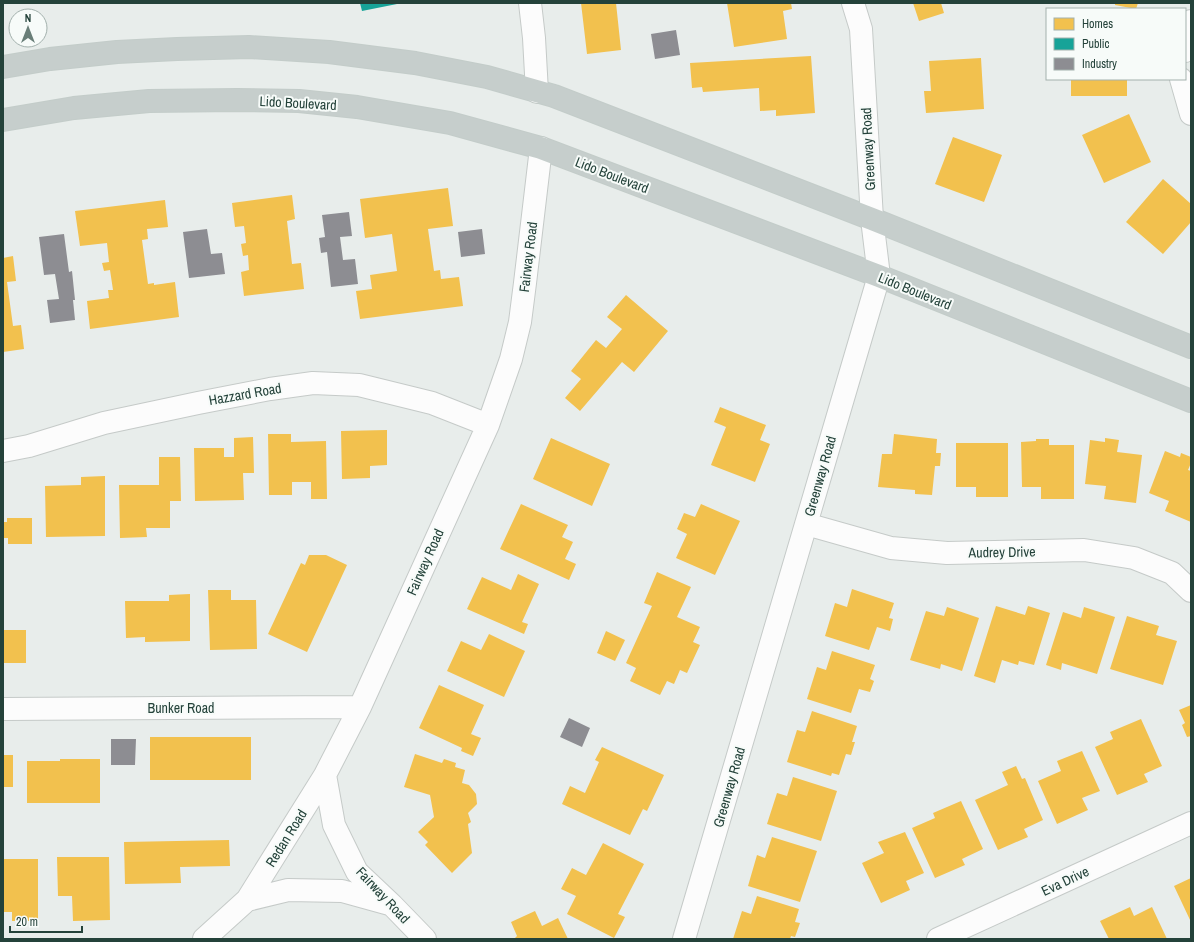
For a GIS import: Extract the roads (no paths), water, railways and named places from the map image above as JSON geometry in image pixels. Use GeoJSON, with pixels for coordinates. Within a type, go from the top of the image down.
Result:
{"type":"FeatureCollection","features":[{"type":"Feature","properties":{"kind":"highway"},"geometry":{"type":"LineString","coordinates":[[3,67],[50,59],[117,52],[177,48],[249,47],[329,52],[414,63],[487,77],[554,96],[872,219],[1191,346]]}},
{"type":"Feature","properties":{"kind":"highway","name":"Lido Boulevard"},"geometry":{"type":"LineString","coordinates":[[3,120],[74,108],[149,101],[237,100],[299,102],[357,107],[450,123],[541,148],[879,276],[1191,401]]}},
{"type":"Feature","properties":{"kind":"street"},"geometry":{"type":"LineString","coordinates":[[530,3],[538,92]]}},
{"type":"Feature","properties":{"kind":"street","name":"Greenway Road"},"geometry":{"type":"LineString","coordinates":[[684,939],[879,276],[872,219],[861,29],[853,3]]}},
{"type":"Feature","properties":{"kind":"street"},"geometry":{"type":"LineString","coordinates":[[1186,46],[1191,21]]}},
{"type":"Feature","properties":{"kind":"street"},"geometry":{"type":"LineString","coordinates":[[1181,80],[1191,114]]}},
{"type":"Feature","properties":{"kind":"street","name":"Fairway Road"},"geometry":{"type":"LineString","coordinates":[[424,939],[392,905],[357,872],[334,825],[325,775],[360,707],[488,424],[511,359],[520,322],[541,148]]}},
{"type":"Feature","properties":{"kind":"street","name":"Hazzard Road"},"geometry":{"type":"LineString","coordinates":[[3,451],[29,446],[104,423],[270,389],[313,383],[359,385],[432,403],[488,424]]}},
{"type":"Feature","properties":{"kind":"street","name":"Audrey Drive"},"geometry":{"type":"LineString","coordinates":[[806,524],[891,548],[947,553],[1084,550],[1134,558],[1172,574],[1191,591]]}},
{"type":"Feature","properties":{"kind":"street","name":"Bunker Road"},"geometry":{"type":"LineString","coordinates":[[3,709],[360,707]]}},
{"type":"Feature","properties":{"kind":"street","name":"Redan Road"},"geometry":{"type":"LineString","coordinates":[[204,939],[247,900],[325,775]]}},
{"type":"Feature","properties":{"kind":"street","name":"Eva Drive"},"geometry":{"type":"LineString","coordinates":[[938,939],[1191,823]]}},
{"type":"Feature","properties":{"kind":"street","name":"Redan Road"},"geometry":{"type":"LineString","coordinates":[[247,900],[288,890],[342,891],[392,905]]}}]}
